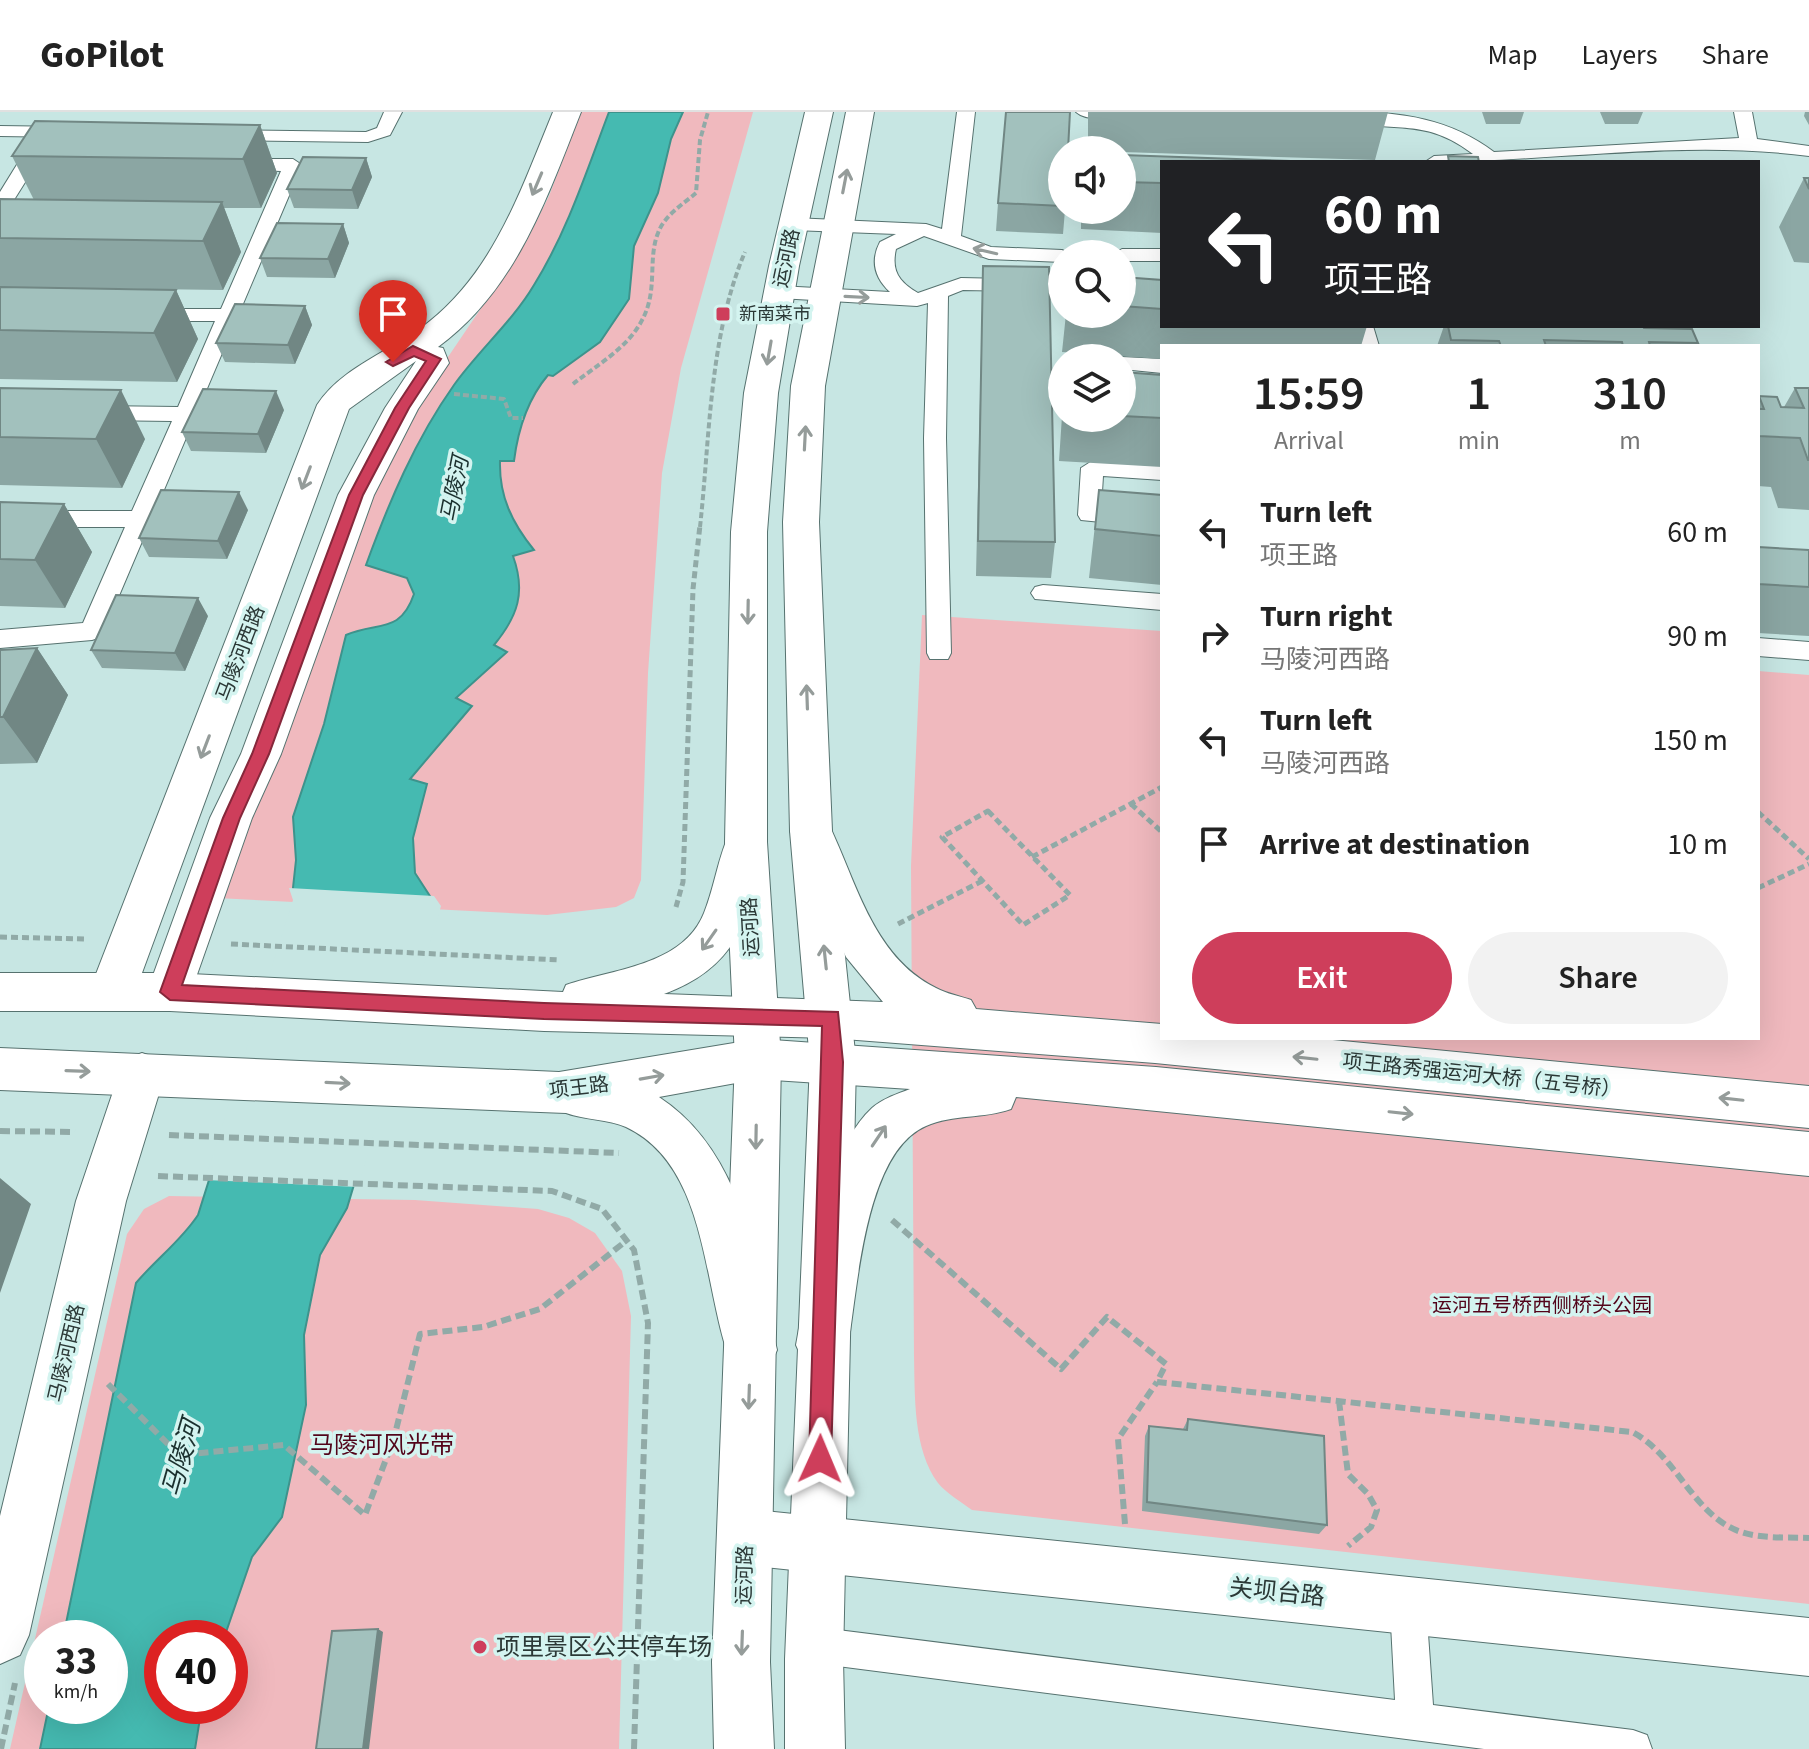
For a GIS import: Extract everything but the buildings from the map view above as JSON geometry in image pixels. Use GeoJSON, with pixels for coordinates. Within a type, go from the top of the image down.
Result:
{"type":"FeatureCollection","features":[{"type":"Feature","properties":{"kind":"street","name":"马陵河西路"},"geometry":{"type":"LineString","coordinates":[[112,992],[334,405],[352,387],[413,350],[445,326],[494,269],[520,225],[567,112]]}},
{"type":"Feature","properties":{"kind":"street","name":"运河路"},"geometry":{"type":"LineString","coordinates":[[744,1749],[741,1662],[751,1350],[756,1036],[746,842],[749,532],[761,393],[793,224],[819,112]]}},
{"type":"Feature","properties":{"kind":"street"},"geometry":{"type":"LineString","coordinates":[[815,1749],[814,1645],[832,1040],[811,831],[801,522],[808,386],[860,112]]}},
{"type":"Feature","properties":{"kind":"street"},"geometry":{"type":"LineString","coordinates":[[170,992],[231,818],[261,754],[356,495],[402,408],[433,363],[431,355],[413,350]]}},
{"type":"Feature","properties":{"kind":"street"},"geometry":{"type":"LineString","coordinates":[[811,831],[871,961],[897,990],[930,1010],[1137,1064],[1809,1154]]}},
{"type":"Feature","properties":{"kind":"street"},"geometry":{"type":"LineString","coordinates":[[544,1011],[676,970],[708,946],[721,921],[746,842]]}},
{"type":"Feature","properties":{"kind":"street","name":"项王路"},"geometry":{"type":"LineString","coordinates":[[0,992],[170,992],[544,1011],[756,1036],[1137,1064]]}},
{"type":"Feature","properties":{"kind":"street","name":"项王路"},"geometry":{"type":"LineString","coordinates":[[0,1069],[559,1093],[756,1036]]}},
{"type":"Feature","properties":{"kind":"street"},"geometry":{"type":"LineString","coordinates":[[822,1345],[859,1166],[888,1124],[930,1102],[1137,1064]]}},
{"type":"Feature","properties":{"kind":"street","name":"项王路秀强运河大桥（五号桥）"},"geometry":{"type":"LineString","coordinates":[[1137,1064],[1809,1107]]}},
{"type":"Feature","properties":{"kind":"street","name":"马陵河西路"},"geometry":{"type":"LineString","coordinates":[[9,1653],[101,1201],[142,1074]]}},
{"type":"Feature","properties":{"kind":"street"},"geometry":{"type":"LineString","coordinates":[[559,1093],[640,1110],[668,1129],[690,1156],[711,1194],[751,1350]]}},
{"type":"Feature","properties":{"kind":"street","name":"关坝台路"},"geometry":{"type":"LineString","coordinates":[[745,1537],[1809,1647]]}},
{"type":"Feature","properties":{"kind":"lane"},"geometry":{"type":"LineString","coordinates":[[208,134],[368,137],[384,131],[393,112]]}},
{"type":"Feature","properties":{"kind":"lane"},"geometry":{"type":"LineString","coordinates":[[951,239],[966,112]]}},
{"type":"Feature","properties":{"kind":"lane"},"geometry":{"type":"LineString","coordinates":[[1085,112],[1115,112]]}},
{"type":"Feature","properties":{"kind":"lane"},"geometry":{"type":"LineString","coordinates":[[1743,112],[1749,143]]}},
{"type":"Feature","properties":{"kind":"lane"},"geometry":{"type":"LineString","coordinates":[[1325,116],[1354,114],[1432,125],[1467,138],[1488,156]]}},
{"type":"Feature","properties":{"kind":"lane"},"geometry":{"type":"LineString","coordinates":[[0,131],[80,133]]}},
{"type":"Feature","properties":{"kind":"lane"},"geometry":{"type":"LineString","coordinates":[[1452,160],[1749,143],[1809,151]]}},
{"type":"Feature","properties":{"kind":"lane"},"geometry":{"type":"LineString","coordinates":[[0,207],[28,162],[75,163]]}},
{"type":"Feature","properties":{"kind":"lane"},"geometry":{"type":"LineString","coordinates":[[0,639],[92,631],[228,315],[257,230],[293,165],[215,165]]}},
{"type":"Feature","properties":{"kind":"lane"},"geometry":{"type":"LineString","coordinates":[[793,224],[926,230],[989,253],[1048,255]]}},
{"type":"Feature","properties":{"kind":"lane"},"geometry":{"type":"LineString","coordinates":[[926,230],[894,240],[885,254],[884,272],[888,283],[928,298]]}},
{"type":"Feature","properties":{"kind":"lane"},"geometry":{"type":"LineString","coordinates":[[1136,255],[1160,255]]}},
{"type":"Feature","properties":{"kind":"lane"},"geometry":{"type":"LineString","coordinates":[[779,292],[928,298],[961,284],[1048,285]]}},
{"type":"Feature","properties":{"kind":"lane"},"geometry":{"type":"LineString","coordinates":[[928,298],[935,438],[939,653]]}},
{"type":"Feature","properties":{"kind":"lane"},"geometry":{"type":"LineString","coordinates":[[122,315],[228,315]]}},
{"type":"Feature","properties":{"kind":"lane"},"geometry":{"type":"LineString","coordinates":[[1136,364],[1160,366]]}},
{"type":"Feature","properties":{"kind":"lane"},"geometry":{"type":"LineString","coordinates":[[77,412],[185,414]]}},
{"type":"Feature","properties":{"kind":"lane"},"geometry":{"type":"LineString","coordinates":[[1160,473],[1092,468],[1089,515],[1160,520]]}},
{"type":"Feature","properties":{"kind":"lane"},"geometry":{"type":"LineString","coordinates":[[0,519],[140,519]]}},
{"type":"Feature","properties":{"kind":"lane"},"geometry":{"type":"LineString","coordinates":[[1043,593],[1160,602]]}},
{"type":"Feature","properties":{"kind":"lane"},"geometry":{"type":"LineString","coordinates":[[1760,647],[1809,651]]}},
{"type":"Feature","properties":{"kind":"lane"},"geometry":{"type":"LineString","coordinates":[[1408,1605],[1415,1721]]}},
{"type":"Feature","properties":{"kind":"lane"},"geometry":{"type":"LineString","coordinates":[[814,1645],[1633,1749]]}},
{"type":"Feature","properties":{"kind":"path"},"geometry":{"type":"LineString","coordinates":[[573,384],[627,341],[648,310],[657,234],[666,219],[696,193],[700,140],[708,112]]}},
{"type":"Feature","properties":{"kind":"path"},"geometry":{"type":"LineString","coordinates":[[672,914],[683,882],[693,589],[718,359],[736,273],[751,239]]}},
{"type":"Feature","properties":{"kind":"path"},"geometry":{"type":"LineString","coordinates":[[449,393],[471,399],[504,399],[511,418],[523,418]]}},
{"type":"Feature","properties":{"kind":"path"},"geometry":{"type":"LineString","coordinates":[[1032,857],[1160,788]]}},
{"type":"Feature","properties":{"kind":"path"},"geometry":{"type":"LineString","coordinates":[[1131,804],[1160,830]]}},
{"type":"Feature","properties":{"kind":"path"},"geometry":{"type":"LineString","coordinates":[[988,811],[1032,857],[1070,895],[1023,925],[942,837],[988,811]]}},
{"type":"Feature","properties":{"kind":"path"},"geometry":{"type":"LineString","coordinates":[[1760,814],[1809,861],[1760,887]]}},
{"type":"Feature","properties":{"kind":"path"},"geometry":{"type":"LineString","coordinates":[[862,943],[982,881]]}},
{"type":"Feature","properties":{"kind":"path"},"geometry":{"type":"LineString","coordinates":[[0,937],[132,940]]}},
{"type":"Feature","properties":{"kind":"path"},"geometry":{"type":"LineString","coordinates":[[189,942],[562,961]]}},
{"type":"Feature","properties":{"kind":"path"},"geometry":{"type":"LineString","coordinates":[[0,1131],[690,1156]]}},
{"type":"Feature","properties":{"kind":"path"},"geometry":{"type":"LineString","coordinates":[[153,1178],[164,1174],[552,1191],[602,1209],[634,1250],[648,1323],[634,1749]]}},
{"type":"Feature","properties":{"kind":"path"},"geometry":{"type":"LineString","coordinates":[[855,1188],[1061,1369],[1107,1317],[1166,1364],[1118,1439],[1124,1524],[1139,1526]]}},
{"type":"Feature","properties":{"kind":"path"},"geometry":{"type":"LineString","coordinates":[[129,1406],[179,1455],[284,1445],[365,1515],[394,1438],[420,1334],[483,1327],[540,1309],[626,1241]]}},
{"type":"Feature","properties":{"kind":"path"},"geometry":{"type":"LineString","coordinates":[[1157,1382],[1632,1432],[1651,1439],[1704,1506],[1736,1531],[1809,1538]]}},
{"type":"Feature","properties":{"kind":"path"},"geometry":{"type":"LineString","coordinates":[[1339,1401],[1348,1474],[1377,1502],[1378,1516],[1369,1531],[1344,1548]]}},
{"type":"Feature","properties":{"kind":"path"},"geometry":{"type":"LineString","coordinates":[[1,1749],[9,1653]]}},
{"type":"Feature","properties":{"kind":"green space"},"geometry":{"type":"Polygon","coordinates":[[[581,112],[753,112],[681,368],[662,473],[648,673],[641,880],[634,898],[616,907],[547,915],[217,898],[366,499],[408,416],[526,242],[549,196],[581,112]]]}},
{"type":"Feature","properties":{"kind":"green space","name":"运河五号桥西侧桥头公园"},"geometry":{"type":"Polygon","coordinates":[[[922,615],[1160,631],[1160,1040],[1760,1040],[1760,671],[1809,675],[1809,1604],[972,1510],[941,1487],[924,1455],[917,1422],[915,1388],[911,866],[922,615]]]}},
{"type":"Feature","properties":{"kind":"green space","name":"马陵河风光带"},"geometry":{"type":"Polygon","coordinates":[[[169,1196],[415,1200],[538,1209],[569,1218],[595,1233],[622,1271],[631,1316],[619,1749],[10,1749],[24,1687],[24,1724],[128,1724],[128,1620],[39,1620],[127,1234],[144,1209],[169,1196]]]}},
{"type":"Feature","properties":{"kind":"water","name":"马陵河"},"geometry":{"type":"Polygon","coordinates":[[[609,112],[683,112],[671,139],[658,193],[634,246],[629,299],[600,342],[553,376],[548,375],[534,394],[525,415],[514,461],[500,461],[508,508],[534,550],[513,556],[519,581],[517,603],[509,624],[494,645],[507,652],[456,698],[472,706],[410,779],[427,784],[413,838],[415,873],[437,907],[347,1208],[320,1255],[304,1335],[306,1405],[282,1517],[252,1557],[230,1620],[144,1620],[144,1724],[199,1724],[195,1749],[40,1749],[45,1724],[128,1724],[128,1620],[67,1620],[136,1283],[198,1215],[297,900],[293,888],[296,860],[293,817],[324,724],[346,635],[395,621],[402,616],[414,594],[407,578],[366,565],[394,495],[427,427],[464,372],[525,298],[557,244],[609,112]]]}},
{"type":"Feature","properties":{"kind":"pier"},"geometry":{"type":"Polygon","coordinates":[[[289,888],[434,896],[441,906],[358,1187],[205,1180],[293,900],[289,888]]]}},
{"type":"Feature","properties":{"kind":"place","name":"新南菜市"},"geometry":{"type":"Point","coordinates":[723,314]}},
{"type":"Feature","properties":{"kind":"place","name":"项里景区公共停车场"},"geometry":{"type":"Point","coordinates":[480,1647]}},
{"type":"Feature","properties":{"kind":"route"},"geometry":{"type":"LineString","coordinates":[[393,362],[413,350],[431,355],[434,359],[402,408],[356,495],[261,754],[231,818],[170,992],[544,1011],[754,1013],[831,1018],[833,1062],[820,1459]]}}]}
